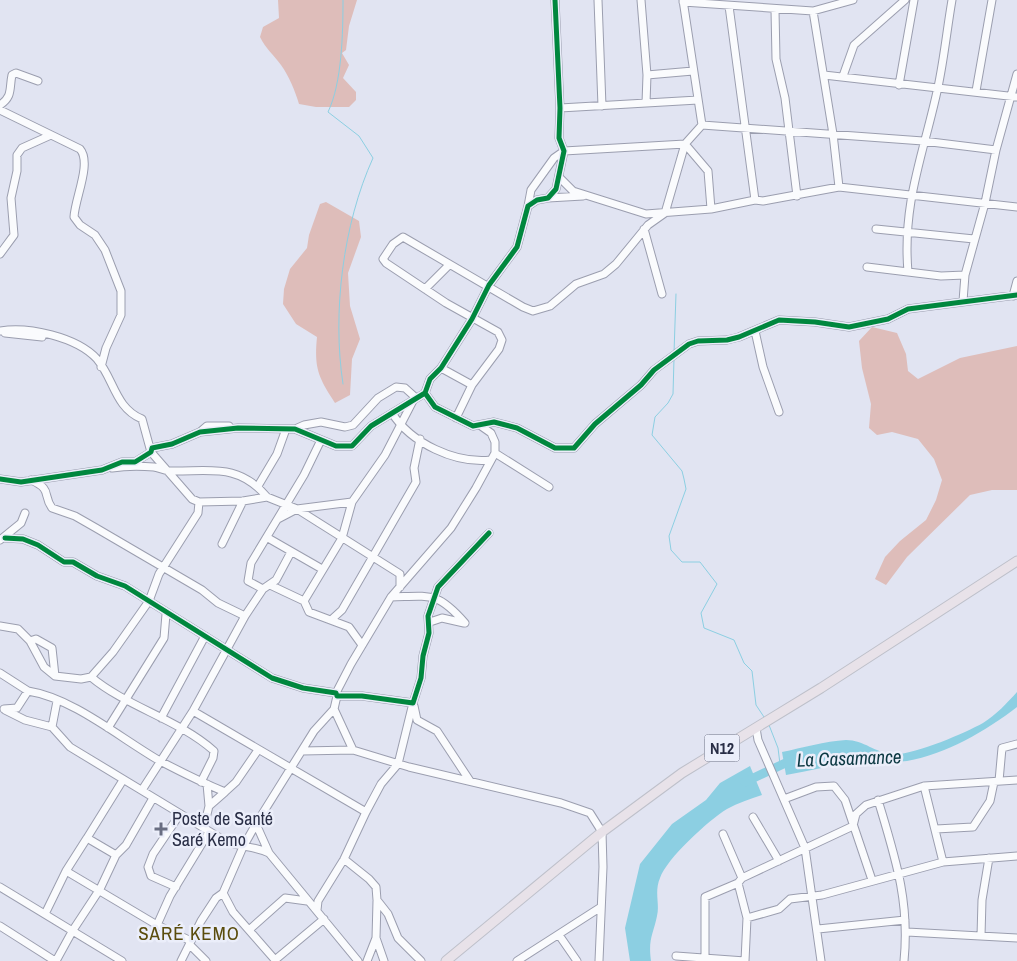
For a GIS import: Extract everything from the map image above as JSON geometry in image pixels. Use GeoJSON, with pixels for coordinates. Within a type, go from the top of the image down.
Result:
{"type":"FeatureCollection","features":[{"type":"Feature","properties":{"kind":"main road","name":"N12"},"geometry":{"type":"LineString","coordinates":[[446,961],[602,832],[682,773],[756,728],[1017,561]]}},
{"type":"Feature","properties":{"kind":"street"},"geometry":{"type":"LineString","coordinates":[[548,198],[556,190],[564,150],[559,138],[560,108],[555,0]]}},
{"type":"Feature","properties":{"kind":"street"},"geometry":{"type":"LineString","coordinates":[[598,0],[602,106]]}},
{"type":"Feature","properties":{"kind":"street"},"geometry":{"type":"LineString","coordinates":[[641,0],[647,74],[646,103]]}},
{"type":"Feature","properties":{"kind":"street"},"geometry":{"type":"LineString","coordinates":[[702,125],[683,1],[774,10],[813,11],[852,0]]}},
{"type":"Feature","properties":{"kind":"street"},"geometry":{"type":"LineString","coordinates":[[843,76],[854,45],[905,0]]}},
{"type":"Feature","properties":{"kind":"street"},"geometry":{"type":"LineString","coordinates":[[899,85],[914,0]]}},
{"type":"Feature","properties":{"kind":"street"},"geometry":{"type":"LineString","coordinates":[[908,272],[907,232],[910,196],[922,141],[938,88],[952,0]]}},
{"type":"Feature","properties":{"kind":"street"},"geometry":{"type":"LineString","coordinates":[[976,91],[992,0]]}},
{"type":"Feature","properties":{"kind":"street"},"geometry":{"type":"LineString","coordinates":[[729,6],[755,200]]}},
{"type":"Feature","properties":{"kind":"street"},"geometry":{"type":"LineString","coordinates":[[774,10],[776,60],[785,98],[797,196]]}},
{"type":"Feature","properties":{"kind":"street"},"geometry":{"type":"LineString","coordinates":[[813,11],[834,134],[839,187]]}},
{"type":"Feature","properties":{"kind":"street"},"geometry":{"type":"LineString","coordinates":[[647,74],[693,71]]}},
{"type":"Feature","properties":{"kind":"street"},"geometry":{"type":"LineString","coordinates":[[11,115],[12,76],[16,74],[38,81]]}},
{"type":"Feature","properties":{"kind":"street"},"geometry":{"type":"LineString","coordinates":[[963,301],[965,275],[986,203],[996,150],[1014,96],[1017,74]]}},
{"type":"Feature","properties":{"kind":"street"},"geometry":{"type":"LineString","coordinates":[[824,75],[843,76],[899,85],[1014,96]]}},
{"type":"Feature","properties":{"kind":"street"},"geometry":{"type":"LineString","coordinates":[[0,105],[7,100],[11,92]]}},
{"type":"Feature","properties":{"kind":"street"},"geometry":{"type":"LineString","coordinates":[[560,108],[698,100]]}},
{"type":"Feature","properties":{"kind":"street"},"geometry":{"type":"LineString","coordinates":[[0,110],[80,149],[85,154],[85,168],[77,195],[74,217],[80,225],[95,235],[105,250],[121,291],[122,315],[106,348],[101,367]]}},
{"type":"Feature","properties":{"kind":"street"},"geometry":{"type":"LineString","coordinates":[[702,125],[922,141],[996,150]]}},
{"type":"Feature","properties":{"kind":"street"},"geometry":{"type":"LineString","coordinates":[[456,418],[472,385],[499,349],[502,340],[498,332],[472,319],[386,263],[383,259],[393,244],[402,237],[515,303],[534,311],[550,306],[576,284],[604,274],[616,264],[654,219],[665,213],[685,144],[702,125]]}},
{"type":"Feature","properties":{"kind":"street"},"geometry":{"type":"LineString","coordinates":[[0,254],[14,235],[11,198],[17,171],[18,155],[22,148],[51,135]]}},
{"type":"Feature","properties":{"kind":"street"},"geometry":{"type":"LineString","coordinates":[[295,429],[336,446],[352,446],[371,426],[424,393],[430,379],[441,368],[472,319],[488,286],[517,247],[531,190],[554,158],[564,150],[685,144]]}},
{"type":"Feature","properties":{"kind":"street"},"geometry":{"type":"LineString","coordinates":[[685,144],[708,171],[711,209]]}},
{"type":"Feature","properties":{"kind":"street"},"geometry":{"type":"LineString","coordinates":[[559,177],[572,191],[583,196],[646,214],[711,209],[755,200],[763,201],[797,196],[839,187],[1017,207]]}},
{"type":"Feature","properties":{"kind":"street"},"geometry":{"type":"LineString","coordinates":[[528,206],[537,200],[583,196]]}},
{"type":"Feature","properties":{"kind":"street"},"geometry":{"type":"LineString","coordinates":[[644,229],[662,294]]}},
{"type":"Feature","properties":{"kind":"street"},"geometry":{"type":"LineString","coordinates":[[876,230],[974,239]]}},
{"type":"Feature","properties":{"kind":"street"},"geometry":{"type":"LineString","coordinates":[[425,290],[449,265]]}},
{"type":"Feature","properties":{"kind":"street"},"geometry":{"type":"LineString","coordinates":[[867,267],[941,276],[965,275]]}},
{"type":"Feature","properties":{"kind":"street"},"geometry":{"type":"LineString","coordinates":[[424,393],[435,407],[473,426],[494,422],[518,428],[555,448],[574,448],[595,424],[635,391],[654,370],[689,344],[698,341],[727,340],[780,320],[815,322],[849,327],[869,325],[888,319],[908,309],[1015,296],[1017,281]]}},
{"type":"Feature","properties":{"kind":"street"},"geometry":{"type":"LineString","coordinates":[[0,332],[15,329],[35,331],[82,347],[97,360],[125,409],[142,419],[151,452],[192,499],[199,502],[244,501],[268,497]]}},
{"type":"Feature","properties":{"kind":"street"},"geometry":{"type":"LineString","coordinates":[[755,331],[763,367],[779,412]]}},
{"type":"Feature","properties":{"kind":"street"},"geometry":{"type":"LineString","coordinates":[[441,368],[472,385]]}},
{"type":"Feature","properties":{"kind":"street"},"geometry":{"type":"LineString","coordinates":[[102,470],[122,462],[135,462],[151,452],[152,448],[172,444],[200,432],[238,428],[295,429],[321,422],[345,427],[353,425],[372,403],[396,387],[405,388],[415,397]]}},
{"type":"Feature","properties":{"kind":"street"},"geometry":{"type":"LineString","coordinates":[[304,600],[342,538],[352,502],[385,455],[415,397]]}},
{"type":"Feature","properties":{"kind":"street"},"geometry":{"type":"LineString","coordinates":[[392,413],[400,426],[444,454],[466,460],[491,460]]}},
{"type":"Feature","properties":{"kind":"street"},"geometry":{"type":"LineString","coordinates":[[353,750],[334,709],[336,695],[362,645],[391,597],[421,565],[451,528],[495,453],[495,442],[491,433],[480,426]]}},
{"type":"Feature","properties":{"kind":"street"},"geometry":{"type":"LineString","coordinates":[[258,486],[277,454],[286,429]]}},
{"type":"Feature","properties":{"kind":"street"},"geometry":{"type":"LineString","coordinates":[[263,589],[248,581],[251,563],[268,538],[322,440]]}},
{"type":"Feature","properties":{"kind":"street"},"geometry":{"type":"LineString","coordinates":[[331,620],[342,610],[416,482],[414,468],[420,440]]}},
{"type":"Feature","properties":{"kind":"street"},"geometry":{"type":"LineString","coordinates":[[495,453],[549,486]]}},
{"type":"Feature","properties":{"kind":"street"},"geometry":{"type":"LineString","coordinates":[[0,479],[21,482],[139,466],[167,471],[226,470],[258,486],[268,497],[297,510],[400,574],[400,587]]}},
{"type":"Feature","properties":{"kind":"street"},"geometry":{"type":"LineString","coordinates":[[31,480],[42,485],[48,494],[52,508],[75,516],[202,590],[218,603],[245,616]]}},
{"type":"Feature","properties":{"kind":"street"},"geometry":{"type":"LineString","coordinates":[[222,544],[244,501]]}},
{"type":"Feature","properties":{"kind":"street"},"geometry":{"type":"LineString","coordinates":[[0,626],[18,629],[30,641],[44,667],[55,676],[81,679],[91,677],[113,652],[149,601],[163,568],[198,513],[199,502]]}},
{"type":"Feature","properties":{"kind":"street"},"geometry":{"type":"LineString","coordinates":[[278,520],[297,510],[352,502]]}},
{"type":"Feature","properties":{"kind":"street"},"geometry":{"type":"LineString","coordinates":[[2,539],[21,524],[25,513]]}},
{"type":"Feature","properties":{"kind":"street"},"geometry":{"type":"LineString","coordinates":[[316,910],[318,900],[344,860],[381,784],[398,764],[421,678],[430,622],[428,616],[434,597],[441,582],[448,577],[488,533]]}},
{"type":"Feature","properties":{"kind":"street"},"geometry":{"type":"LineString","coordinates":[[268,538],[322,569]]}},
{"type":"Feature","properties":{"kind":"street"},"geometry":{"type":"LineString","coordinates":[[2,539],[23,539],[38,545],[64,562],[73,562],[88,569],[149,601],[166,614],[272,678],[302,688],[336,695],[362,696],[413,703]]}},
{"type":"Feature","properties":{"kind":"street"},"geometry":{"type":"LineString","coordinates":[[142,790],[160,760],[182,730],[228,650],[245,616],[263,589],[276,580],[291,552]]}},
{"type":"Feature","properties":{"kind":"street"},"geometry":{"type":"LineString","coordinates":[[270,585],[304,600],[309,612],[349,627]]}},
{"type":"Feature","properties":{"kind":"street"},"geometry":{"type":"LineString","coordinates":[[391,597],[425,595],[434,597],[452,610],[465,623],[442,618],[430,622]]}},
{"type":"Feature","properties":{"kind":"street"},"geometry":{"type":"LineString","coordinates":[[342,610],[349,627],[362,645]]}},
{"type":"Feature","properties":{"kind":"street"},"geometry":{"type":"LineString","coordinates":[[108,728],[164,638],[166,614]]}},
{"type":"Feature","properties":{"kind":"street"},"geometry":{"type":"LineString","coordinates":[[161,718],[205,636]]}},
{"type":"Feature","properties":{"kind":"street"},"geometry":{"type":"LineString","coordinates":[[30,641],[36,640],[52,648],[52,665],[55,676]]}},
{"type":"Feature","properties":{"kind":"street"},"geometry":{"type":"LineString","coordinates":[[0,673],[28,691],[40,693],[57,701],[108,728],[160,760],[225,792]]}},
{"type":"Feature","properties":{"kind":"street"},"geometry":{"type":"LineString","coordinates":[[91,677],[107,690],[161,718],[214,750],[204,783],[210,806],[206,829],[157,925]]}},
{"type":"Feature","properties":{"kind":"street"},"geometry":{"type":"LineString","coordinates":[[2,709],[16,708],[28,691]]}},
{"type":"Feature","properties":{"kind":"street"},"geometry":{"type":"LineString","coordinates":[[52,727],[57,701]]}},
{"type":"Feature","properties":{"kind":"street"},"geometry":{"type":"LineString","coordinates":[[413,703],[417,720],[437,731],[470,781]]}},
{"type":"Feature","properties":{"kind":"street"},"geometry":{"type":"LineString","coordinates":[[2,709],[25,720],[52,727],[70,747],[235,847],[252,847],[269,853]]}},
{"type":"Feature","properties":{"kind":"street"},"geometry":{"type":"LineString","coordinates":[[181,961],[216,898],[223,893],[243,847],[256,824],[314,731],[334,709]]}},
{"type":"Feature","properties":{"kind":"street"},"geometry":{"type":"LineString","coordinates":[[193,711],[366,812]]}},
{"type":"Feature","properties":{"kind":"street"},"geometry":{"type":"LineString","coordinates":[[756,728],[758,740],[806,848],[814,895],[821,961]]}},
{"type":"Feature","properties":{"kind":"street"},"geometry":{"type":"LineString","coordinates":[[747,733],[758,740]]}},
{"type":"Feature","properties":{"kind":"street"},"geometry":{"type":"LineString","coordinates":[[936,829],[974,825],[990,801],[1002,748],[1017,744]]}},
{"type":"Feature","properties":{"kind":"street"},"geometry":{"type":"LineString","coordinates":[[210,806],[236,782],[258,750]]}},
{"type":"Feature","properties":{"kind":"street"},"geometry":{"type":"LineString","coordinates":[[302,751],[353,750],[398,764],[561,803],[590,813],[602,832],[599,961]]}},
{"type":"Feature","properties":{"kind":"street"},"geometry":{"type":"LineString","coordinates":[[46,914],[66,871],[123,780]]}},
{"type":"Feature","properties":{"kind":"street"},"geometry":{"type":"LineString","coordinates":[[853,826],[856,814],[866,804],[924,786],[1017,780]]}},
{"type":"Feature","properties":{"kind":"street"},"geometry":{"type":"LineString","coordinates":[[784,799],[816,788],[834,786],[845,800],[872,880]]}},
{"type":"Feature","properties":{"kind":"street"},"geometry":{"type":"LineString","coordinates":[[924,786],[943,862]]}},
{"type":"Feature","properties":{"kind":"street"},"geometry":{"type":"LineString","coordinates":[[0,926],[56,961],[73,930],[100,889],[116,855],[126,845],[153,798]]}},
{"type":"Feature","properties":{"kind":"street"},"geometry":{"type":"LineString","coordinates":[[878,800],[900,873],[907,932],[904,961]]}},
{"type":"Feature","properties":{"kind":"street"},"geometry":{"type":"LineString","coordinates":[[176,887],[151,876],[148,867],[153,854],[180,814]]}},
{"type":"Feature","properties":{"kind":"street"},"geometry":{"type":"LineString","coordinates":[[753,817],[779,861]]}},
{"type":"Feature","properties":{"kind":"street"},"geometry":{"type":"LineString","coordinates":[[256,824],[269,853],[307,902],[324,919],[358,961]]}},
{"type":"Feature","properties":{"kind":"street"},"geometry":{"type":"LineString","coordinates":[[708,958],[705,897],[853,826]]}},
{"type":"Feature","properties":{"kind":"street"},"geometry":{"type":"LineString","coordinates":[[676,956],[745,961],[747,918],[740,881],[723,834]]}},
{"type":"Feature","properties":{"kind":"street"},"geometry":{"type":"LineString","coordinates":[[87,838],[116,855]]}},
{"type":"Feature","properties":{"kind":"street"},"geometry":{"type":"LineString","coordinates":[[747,918],[779,909],[790,899],[822,895],[943,862],[1017,856]]}},
{"type":"Feature","properties":{"kind":"street"},"geometry":{"type":"LineString","coordinates":[[981,936],[982,900],[989,858]]}},
{"type":"Feature","properties":{"kind":"street"},"geometry":{"type":"LineString","coordinates":[[344,860],[376,887],[376,938],[367,961]]}},
{"type":"Feature","properties":{"kind":"street"},"geometry":{"type":"LineString","coordinates":[[66,871],[191,943],[206,961]]}},
{"type":"Feature","properties":{"kind":"street"},"geometry":{"type":"LineString","coordinates":[[0,887],[122,961]]}},
{"type":"Feature","properties":{"kind":"street"},"geometry":{"type":"LineString","coordinates":[[223,893],[233,912],[276,960],[324,919]]}},
{"type":"Feature","properties":{"kind":"street"},"geometry":{"type":"LineString","coordinates":[[249,930],[285,898],[307,902]]}},
{"type":"Feature","properties":{"kind":"street"},"geometry":{"type":"LineString","coordinates":[[377,900],[388,914],[398,938],[418,960]]}},
{"type":"Feature","properties":{"kind":"street"},"geometry":{"type":"LineString","coordinates":[[517,961],[601,906]]}},
{"type":"Feature","properties":{"kind":"street"},"geometry":{"type":"LineString","coordinates":[[818,929],[905,920]]}},
{"type":"Feature","properties":{"kind":"street"},"geometry":{"type":"LineString","coordinates":[[907,932],[1017,938]]}},
{"type":"Feature","properties":{"kind":"street"},"geometry":{"type":"LineString","coordinates":[[558,935],[577,961]]}},
{"type":"Feature","properties":{"kind":"street"},"geometry":{"type":"LineString","coordinates":[[376,938],[384,961]]}},
{"type":"Feature","properties":{"kind":"shaded area"},"geometry":{"type":"Polygon","coordinates":[[[278,0],[357,0],[349,26],[346,50],[342,53],[349,65],[343,78],[356,92],[356,100],[349,107],[316,107],[299,104],[287,74],[260,37],[263,27],[279,18],[278,0]]]}},
{"type":"Feature","properties":{"kind":"shaded area"},"geometry":{"type":"Polygon","coordinates":[[[326,202],[359,221],[361,237],[348,273],[350,306],[360,339],[352,359],[350,395],[335,403],[318,372],[316,357],[317,337],[296,324],[283,304],[284,289],[290,269],[307,248],[309,235],[320,204],[326,202]]]}},
{"type":"Feature","properties":{"kind":"shaded area"},"geometry":{"type":"Polygon","coordinates":[[[872,327],[897,333],[906,354],[908,371],[918,379],[960,358],[1017,346],[1017,490],[992,490],[970,495],[907,557],[886,585],[875,579],[885,557],[900,541],[926,520],[936,500],[942,480],[934,459],[918,439],[892,432],[877,435],[869,428],[871,404],[862,368],[859,341],[872,327]]]}},
{"type":"Feature","properties":{"kind":"water"},"geometry":{"type":"Polygon","coordinates":[[[1017,692],[1017,707],[979,733],[936,753],[907,761],[862,761],[786,775],[782,752],[846,740],[858,742],[887,753],[902,754],[952,738],[983,723],[997,713],[1017,692]]]}},
{"type":"Feature","properties":{"kind":"water"},"geometry":{"type":"Polygon","coordinates":[[[750,766],[762,795],[735,805],[719,814],[689,840],[671,860],[658,883],[658,911],[651,942],[651,961],[630,961],[625,928],[640,864],[672,824],[706,800],[720,783],[750,766]]]}},
{"type":"Feature","properties":{"kind":"waterway"},"geometry":{"type":"LineString","coordinates":[[343,0],[339,73],[333,100],[328,112],[359,136],[373,158],[354,211],[343,269],[339,328],[343,384]]}},
{"type":"Feature","properties":{"kind":"waterway"},"geometry":{"type":"LineString","coordinates":[[674,353],[676,294]]}},
{"type":"Feature","properties":{"kind":"waterway"},"geometry":{"type":"LineString","coordinates":[[674,359],[673,394],[668,403],[655,417],[652,435],[682,471],[686,489],[669,536],[671,550],[682,562],[700,562],[717,584],[701,613],[704,628],[734,640],[744,663],[752,671],[756,705],[764,717]]}},
{"type":"Feature","properties":{"kind":"waterway"},"geometry":{"type":"LineString","coordinates":[[769,725],[778,748],[780,764]]}},
{"type":"Feature","properties":{"kind":"waterway","name":"La Casamance"},"geometry":{"type":"LineString","coordinates":[[745,782],[794,759]]}},
{"type":"Feature","properties":{"kind":"cycle path"},"geometry":{"type":"LineString","coordinates":[[0,479],[21,482],[102,470],[122,462],[135,462],[151,452],[152,448],[172,444],[200,432],[238,428],[295,429],[336,446],[352,446],[371,426],[425,393],[430,379],[441,368],[472,319],[489,285],[517,247],[528,206],[537,200],[548,198],[556,189],[564,151],[559,138],[560,108],[555,0]]}},
{"type":"Feature","properties":{"kind":"cycle path"},"geometry":{"type":"LineString","coordinates":[[425,393],[435,407],[473,426],[494,422],[517,428],[555,448],[574,448],[595,424],[641,385],[654,370],[689,344],[698,341],[727,340],[739,337],[779,320],[815,322],[849,327],[888,319],[908,309],[1017,295]]}},
{"type":"Feature","properties":{"kind":"cycle path"},"geometry":{"type":"LineString","coordinates":[[5,538],[23,539],[38,545],[64,562],[73,562],[97,576],[125,586],[272,678],[303,688],[336,693],[337,696],[362,696],[413,703],[421,678],[423,656],[429,633],[428,616],[438,587],[489,533]]}},
{"type":"Feature","properties":{"kind":"place","name":"Poste de Santé Saré Kemo"},"geometry":{"type":"Point","coordinates":[161,829]}},
{"type":"Feature","properties":{"kind":"district","name":"SARÉ KEMO"},"geometry":{"type":"Point","coordinates":[189,933]}}]}
